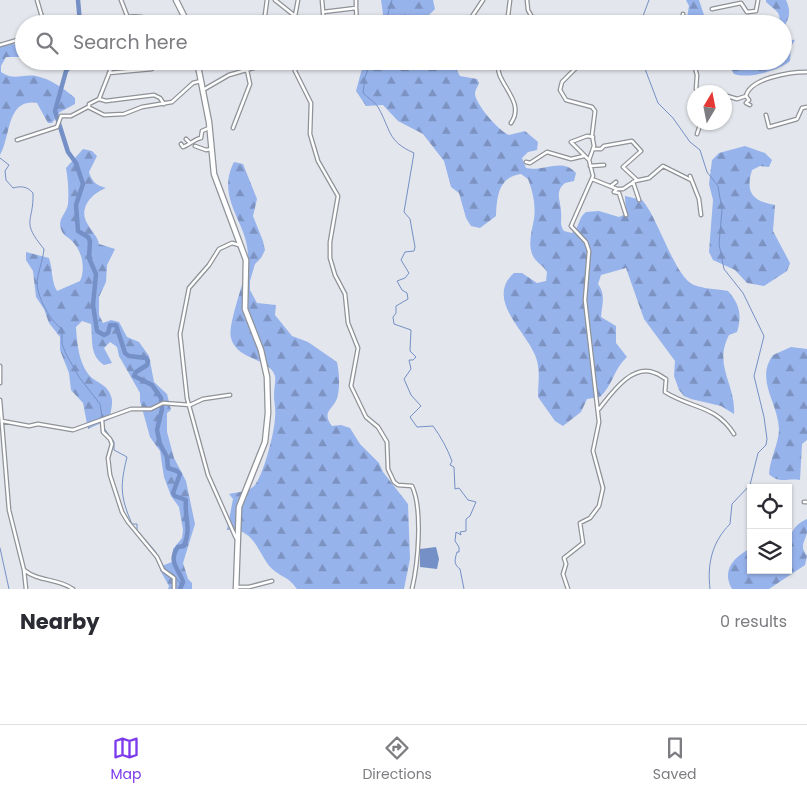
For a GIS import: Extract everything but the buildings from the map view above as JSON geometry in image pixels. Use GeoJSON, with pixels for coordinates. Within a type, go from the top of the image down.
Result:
{"type":"FeatureCollection","features":[{"type":"Feature","properties":{"kind":"main road"},"geometry":{"type":"LineString","coordinates":[[176,0],[184,15]]}},
{"type":"Feature","properties":{"kind":"main road"},"geometry":{"type":"LineString","coordinates":[[199,70],[210,128],[216,179],[248,266],[245,309],[261,350],[267,377],[268,413],[262,451],[239,507],[236,588]]}},
{"type":"Feature","properties":{"kind":"street"},"geometry":{"type":"LineString","coordinates":[[37,0],[41,15]]}},
{"type":"Feature","properties":{"kind":"street"},"geometry":{"type":"LineString","coordinates":[[122,0],[127,15]]}},
{"type":"Feature","properties":{"kind":"street"},"geometry":{"type":"LineString","coordinates":[[265,15],[267,0]]}},
{"type":"Feature","properties":{"kind":"street"},"geometry":{"type":"LineString","coordinates":[[275,0],[294,15]]}},
{"type":"Feature","properties":{"kind":"street"},"geometry":{"type":"LineString","coordinates":[[295,15],[298,0]]}},
{"type":"Feature","properties":{"kind":"street"},"geometry":{"type":"LineString","coordinates":[[322,0],[323,15]]}},
{"type":"Feature","properties":{"kind":"street"},"geometry":{"type":"LineString","coordinates":[[356,0],[356,15]]}},
{"type":"Feature","properties":{"kind":"street"},"geometry":{"type":"LineString","coordinates":[[473,15],[483,0]]}},
{"type":"Feature","properties":{"kind":"street"},"geometry":{"type":"LineString","coordinates":[[508,15],[510,0]]}},
{"type":"Feature","properties":{"kind":"street"},"geometry":{"type":"LineString","coordinates":[[526,0],[531,15]]}},
{"type":"Feature","properties":{"kind":"street"},"geometry":{"type":"LineString","coordinates":[[712,9],[741,3],[747,12],[751,13],[756,10],[758,0]]}},
{"type":"Feature","properties":{"kind":"street"},"geometry":{"type":"LineString","coordinates":[[323,12],[356,8]]}},
{"type":"Feature","properties":{"kind":"street"},"geometry":{"type":"LineString","coordinates":[[0,44],[15,40]]}},
{"type":"Feature","properties":{"kind":"street"},"geometry":{"type":"LineString","coordinates":[[98,100],[110,70]]}},
{"type":"Feature","properties":{"kind":"street"},"geometry":{"type":"LineString","coordinates":[[109,73],[141,70]]}},
{"type":"Feature","properties":{"kind":"street"},"geometry":{"type":"LineString","coordinates":[[203,90],[218,80],[246,70],[250,84],[233,128]]}},
{"type":"Feature","properties":{"kind":"street"},"geometry":{"type":"LineString","coordinates":[[295,70],[311,103],[310,134],[318,161],[338,196],[330,242],[330,258],[335,275],[345,294],[348,323],[358,348],[351,386],[366,418],[378,428],[387,442],[388,469],[394,482],[398,485],[412,486],[418,504],[416,567],[412,589]]}},
{"type":"Feature","properties":{"kind":"street"},"geometry":{"type":"LineString","coordinates":[[499,70],[504,85],[515,102],[515,112],[511,123]]}},
{"type":"Feature","properties":{"kind":"street"},"geometry":{"type":"LineString","coordinates":[[568,589],[564,574],[566,564],[564,558],[583,543],[580,523],[590,518],[601,500],[603,488],[593,451],[599,428],[585,300],[589,251],[586,242],[571,227],[592,179],[589,160],[593,149],[594,110],[566,100],[560,90],[562,82],[574,70]]}},
{"type":"Feature","properties":{"kind":"street"},"geometry":{"type":"LineString","coordinates":[[696,70],[698,75],[697,85]]}},
{"type":"Feature","properties":{"kind":"street"},"geometry":{"type":"LineString","coordinates":[[750,106],[746,103],[749,100],[746,96],[750,86],[764,79],[807,72]]}},
{"type":"Feature","properties":{"kind":"street"},"geometry":{"type":"LineString","coordinates":[[89,107],[104,115],[114,115],[142,107],[164,104],[176,99],[193,83],[202,80]]}},
{"type":"Feature","properties":{"kind":"street"},"geometry":{"type":"LineString","coordinates":[[17,140],[58,127],[61,116],[71,116],[98,100],[110,101],[154,95],[160,98],[164,104]]}},
{"type":"Feature","properties":{"kind":"street"},"geometry":{"type":"LineString","coordinates":[[732,97],[737,99],[746,96]]}},
{"type":"Feature","properties":{"kind":"street"},"geometry":{"type":"LineString","coordinates":[[766,115],[769,127],[797,120],[802,108],[807,107]]}},
{"type":"Feature","properties":{"kind":"street"},"geometry":{"type":"LineString","coordinates":[[181,144],[183,147],[201,138],[202,131],[210,128]]}},
{"type":"Feature","properties":{"kind":"street"},"geometry":{"type":"LineString","coordinates":[[697,134],[698,130]]}},
{"type":"Feature","properties":{"kind":"street"},"geometry":{"type":"LineString","coordinates":[[589,160],[571,144],[571,141],[587,136],[593,137]]}},
{"type":"Feature","properties":{"kind":"street"},"geometry":{"type":"LineString","coordinates":[[186,140],[190,143]]}},
{"type":"Feature","properties":{"kind":"street"},"geometry":{"type":"LineString","coordinates":[[593,149],[601,150],[604,146],[632,141],[641,151],[623,167],[637,180]]}},
{"type":"Feature","properties":{"kind":"street"},"geometry":{"type":"LineString","coordinates":[[195,146],[206,150],[212,149]]}},
{"type":"Feature","properties":{"kind":"street"},"geometry":{"type":"LineString","coordinates":[[526,162],[530,163],[548,152],[571,158],[584,156]]}},
{"type":"Feature","properties":{"kind":"street"},"geometry":{"type":"LineString","coordinates":[[590,166],[604,165]]}},
{"type":"Feature","properties":{"kind":"street"},"geometry":{"type":"LineString","coordinates":[[592,179],[617,189],[627,187],[637,180],[649,178],[664,166],[692,180]]}},
{"type":"Feature","properties":{"kind":"street"},"geometry":{"type":"LineString","coordinates":[[690,176],[699,199],[701,215]]}},
{"type":"Feature","properties":{"kind":"street"},"geometry":{"type":"LineString","coordinates":[[611,186],[616,182]]}},
{"type":"Feature","properties":{"kind":"street"},"geometry":{"type":"LineString","coordinates":[[633,182],[639,200]]}},
{"type":"Feature","properties":{"kind":"street"},"geometry":{"type":"LineString","coordinates":[[617,189],[614,192],[619,193],[626,214]]}},
{"type":"Feature","properties":{"kind":"street"},"geometry":{"type":"LineString","coordinates":[[237,540],[208,475],[190,405],[180,334],[187,291],[213,260],[219,249],[232,242],[240,245]]}},
{"type":"Feature","properties":{"kind":"street"},"geometry":{"type":"LineString","coordinates":[[0,366],[0,384]]}},
{"type":"Feature","properties":{"kind":"street"},"geometry":{"type":"LineString","coordinates":[[598,410],[619,383],[642,372],[654,372],[666,379],[665,392],[687,404],[711,410],[728,425],[734,434]]}},
{"type":"Feature","properties":{"kind":"street"},"geometry":{"type":"LineString","coordinates":[[2,421],[27,426],[38,424],[73,430],[131,409],[152,409],[163,403],[190,405],[203,399],[230,396]]}},
{"type":"Feature","properties":{"kind":"street"},"geometry":{"type":"LineString","coordinates":[[0,400],[2,451],[8,510],[24,570],[26,589]]}},
{"type":"Feature","properties":{"kind":"street"},"geometry":{"type":"LineString","coordinates":[[102,420],[103,432],[112,444],[108,458],[120,507],[128,522],[157,557],[163,570],[174,578],[174,589]]}},
{"type":"Feature","properties":{"kind":"street"},"geometry":{"type":"LineString","coordinates":[[24,570],[35,578],[60,581],[73,589]]}},
{"type":"Feature","properties":{"kind":"street"},"geometry":{"type":"LineString","coordinates":[[236,588],[272,581]]}},
{"type":"Feature","properties":{"kind":"green space"},"geometry":{"type":"Polygon","coordinates":[[[381,0],[433,0],[435,9],[429,15],[383,14],[381,0]]]}},
{"type":"Feature","properties":{"kind":"green space"},"geometry":{"type":"Polygon","coordinates":[[[686,0],[699,0],[704,15],[688,15],[689,6],[686,0]]]}},
{"type":"Feature","properties":{"kind":"green space"},"geometry":{"type":"Polygon","coordinates":[[[766,0],[786,0],[789,8],[789,15],[779,15],[766,0]]]}},
{"type":"Feature","properties":{"kind":"green space"},"geometry":{"type":"Polygon","coordinates":[[[0,42],[15,44],[15,57],[6,57],[1,66],[1,72],[14,77],[36,76],[47,79],[75,98],[75,104],[60,112],[52,123],[48,123],[37,103],[27,103],[20,106],[11,120],[0,155],[0,42]]]}},
{"type":"Feature","properties":{"kind":"green space"},"geometry":{"type":"Polygon","coordinates":[[[362,70],[457,70],[460,76],[477,79],[479,83],[475,93],[476,99],[494,123],[509,135],[525,131],[538,142],[537,150],[528,152],[522,158],[526,168],[533,169],[559,165],[571,168],[576,173],[574,181],[565,183],[559,193],[561,224],[564,231],[572,233],[575,231],[583,214],[586,212],[599,211],[619,217],[626,214],[625,196],[642,200],[655,220],[680,271],[687,280],[694,285],[728,291],[737,305],[740,315],[737,332],[729,335],[723,356],[734,403],[734,414],[721,406],[684,396],[679,390],[674,376],[675,361],[644,319],[626,268],[601,275],[598,284],[603,296],[601,317],[616,326],[616,343],[627,357],[619,366],[608,387],[600,397],[587,399],[581,412],[563,426],[555,421],[538,397],[539,376],[535,355],[505,304],[504,293],[506,283],[514,273],[522,273],[537,283],[546,281],[547,272],[535,259],[530,245],[535,209],[528,179],[521,174],[508,179],[503,184],[498,195],[496,216],[480,228],[471,226],[466,218],[459,193],[451,187],[444,161],[423,134],[398,121],[383,105],[366,106],[356,91],[362,70]]]}},
{"type":"Feature","properties":{"kind":"green space"},"geometry":{"type":"Polygon","coordinates":[[[732,70],[772,70],[755,75],[734,74],[732,70]]]}},
{"type":"Feature","properties":{"kind":"green space"},"geometry":{"type":"Polygon","coordinates":[[[745,146],[765,153],[772,160],[769,167],[760,166],[752,170],[750,190],[761,201],[775,205],[773,231],[790,263],[787,271],[764,286],[747,283],[735,270],[713,260],[709,252],[713,200],[709,184],[712,160],[719,153],[745,146]]]}},
{"type":"Feature","properties":{"kind":"green space"},"geometry":{"type":"Polygon","coordinates":[[[83,149],[92,151],[97,156],[89,172],[95,183],[106,188],[96,193],[88,201],[84,211],[85,217],[99,244],[115,249],[107,265],[106,282],[99,297],[99,315],[103,323],[111,320],[119,322],[127,337],[139,342],[149,356],[154,382],[167,394],[171,410],[167,413],[167,432],[174,458],[186,481],[195,524],[183,563],[188,579],[192,583],[192,589],[168,589],[169,586],[160,570],[164,565],[172,562],[173,549],[182,538],[183,530],[179,507],[171,496],[164,477],[160,451],[150,437],[140,401],[140,393],[119,356],[117,347],[110,342],[104,348],[112,363],[104,365],[99,361],[94,352],[91,324],[82,321],[76,327],[78,347],[84,367],[92,378],[107,389],[112,399],[110,419],[88,429],[83,403],[71,390],[69,373],[60,350],[60,337],[49,323],[44,309],[36,297],[33,271],[26,260],[26,252],[49,258],[57,291],[80,281],[83,271],[82,259],[75,244],[63,233],[60,222],[68,204],[66,168],[83,149]]]}},
{"type":"Feature","properties":{"kind":"green space"},"geometry":{"type":"Polygon","coordinates":[[[234,162],[243,164],[257,199],[253,216],[265,250],[255,264],[250,281],[250,290],[257,303],[276,305],[275,315],[292,336],[308,342],[337,362],[339,391],[328,413],[329,421],[332,426],[341,425],[350,428],[360,444],[379,463],[383,472],[408,504],[410,559],[404,589],[297,589],[289,580],[270,567],[251,539],[237,530],[227,530],[233,499],[229,494],[249,490],[257,481],[268,453],[275,414],[275,376],[272,370],[240,351],[234,345],[231,338],[232,322],[245,275],[248,256],[247,244],[230,199],[228,188],[229,175],[234,162]]]}},
{"type":"Feature","properties":{"kind":"green space"},"geometry":{"type":"Polygon","coordinates":[[[791,347],[807,349],[807,440],[802,444],[800,480],[780,480],[769,474],[779,429],[766,373],[773,355],[791,347]]]}},
{"type":"Feature","properties":{"kind":"green space"},"geometry":{"type":"Polygon","coordinates":[[[807,519],[807,532],[803,546],[807,556],[805,565],[792,574],[792,532],[800,523],[807,519]]]}},
{"type":"Feature","properties":{"kind":"green space"},"geometry":{"type":"Polygon","coordinates":[[[747,551],[747,574],[792,574],[769,589],[732,589],[728,576],[729,570],[739,556],[747,551]]]}},
{"type":"Feature","properties":{"kind":"shaded area"},"geometry":{"type":"Polygon","coordinates":[[[436,547],[439,559],[437,569],[420,567],[420,549],[436,547]]]}},
{"type":"Feature","properties":{"kind":"waterway"},"geometry":{"type":"LineString","coordinates":[[78,0],[79,15]]}},
{"type":"Feature","properties":{"kind":"waterway"},"geometry":{"type":"LineString","coordinates":[[388,15],[392,0]]}},
{"type":"Feature","properties":{"kind":"waterway"},"geometry":{"type":"LineString","coordinates":[[643,15],[649,0]]}},
{"type":"Feature","properties":{"kind":"waterway"},"geometry":{"type":"LineString","coordinates":[[67,70],[55,111],[68,152],[76,163],[83,184],[76,205],[78,231],[88,237],[90,241],[89,258],[96,274],[93,305],[97,331],[104,335],[108,333],[110,325],[116,325],[125,353],[129,356],[146,358],[148,361],[147,365],[136,372],[134,376],[152,385],[161,398],[162,409],[157,430],[160,444],[167,457],[168,468],[180,474],[173,493],[175,496],[186,500],[188,528],[186,539],[184,546],[178,547],[174,557],[175,566],[183,582],[180,589]]}},
{"type":"Feature","properties":{"kind":"waterway"},"geometry":{"type":"LineString","coordinates":[[368,70],[363,93],[378,107],[394,139],[405,149],[414,153],[404,212],[410,219],[415,247],[414,251],[405,252],[401,260],[409,273],[405,278],[397,281],[402,290],[407,293],[408,299],[396,306],[396,313],[393,317],[394,324],[411,330],[410,351],[416,357],[413,360],[409,360],[411,369],[404,379],[411,395],[421,406],[410,417],[417,427],[433,426],[444,443],[452,461],[450,465],[454,467],[455,489],[459,488],[468,500],[476,502],[470,516],[466,519],[466,531],[460,532],[461,535],[456,532],[455,541],[459,547],[459,552],[457,552],[455,561],[460,569],[464,589]]}},
{"type":"Feature","properties":{"kind":"waterway"},"geometry":{"type":"LineString","coordinates":[[645,70],[658,103],[673,118],[690,142],[700,150],[707,172],[718,186],[722,210],[719,244],[724,269],[743,293],[764,336],[754,376],[764,417],[766,445],[758,453],[750,485],[732,504],[730,524],[715,546],[710,562],[710,589]]}},
{"type":"Feature","properties":{"kind":"waterway"},"geometry":{"type":"LineString","coordinates":[[0,158],[9,165],[5,171],[6,180],[13,188],[24,187],[33,193],[30,226],[44,249],[37,280],[38,290],[42,303],[50,316],[62,329],[62,344],[66,354],[79,377],[100,404],[104,428],[114,442],[114,450],[127,457],[122,491],[132,524],[137,524],[137,530],[155,551],[165,569],[174,575],[182,586]]}},
{"type":"Feature","properties":{"kind":"waterway"},"geometry":{"type":"LineString","coordinates":[[0,548],[9,589]]}}]}
